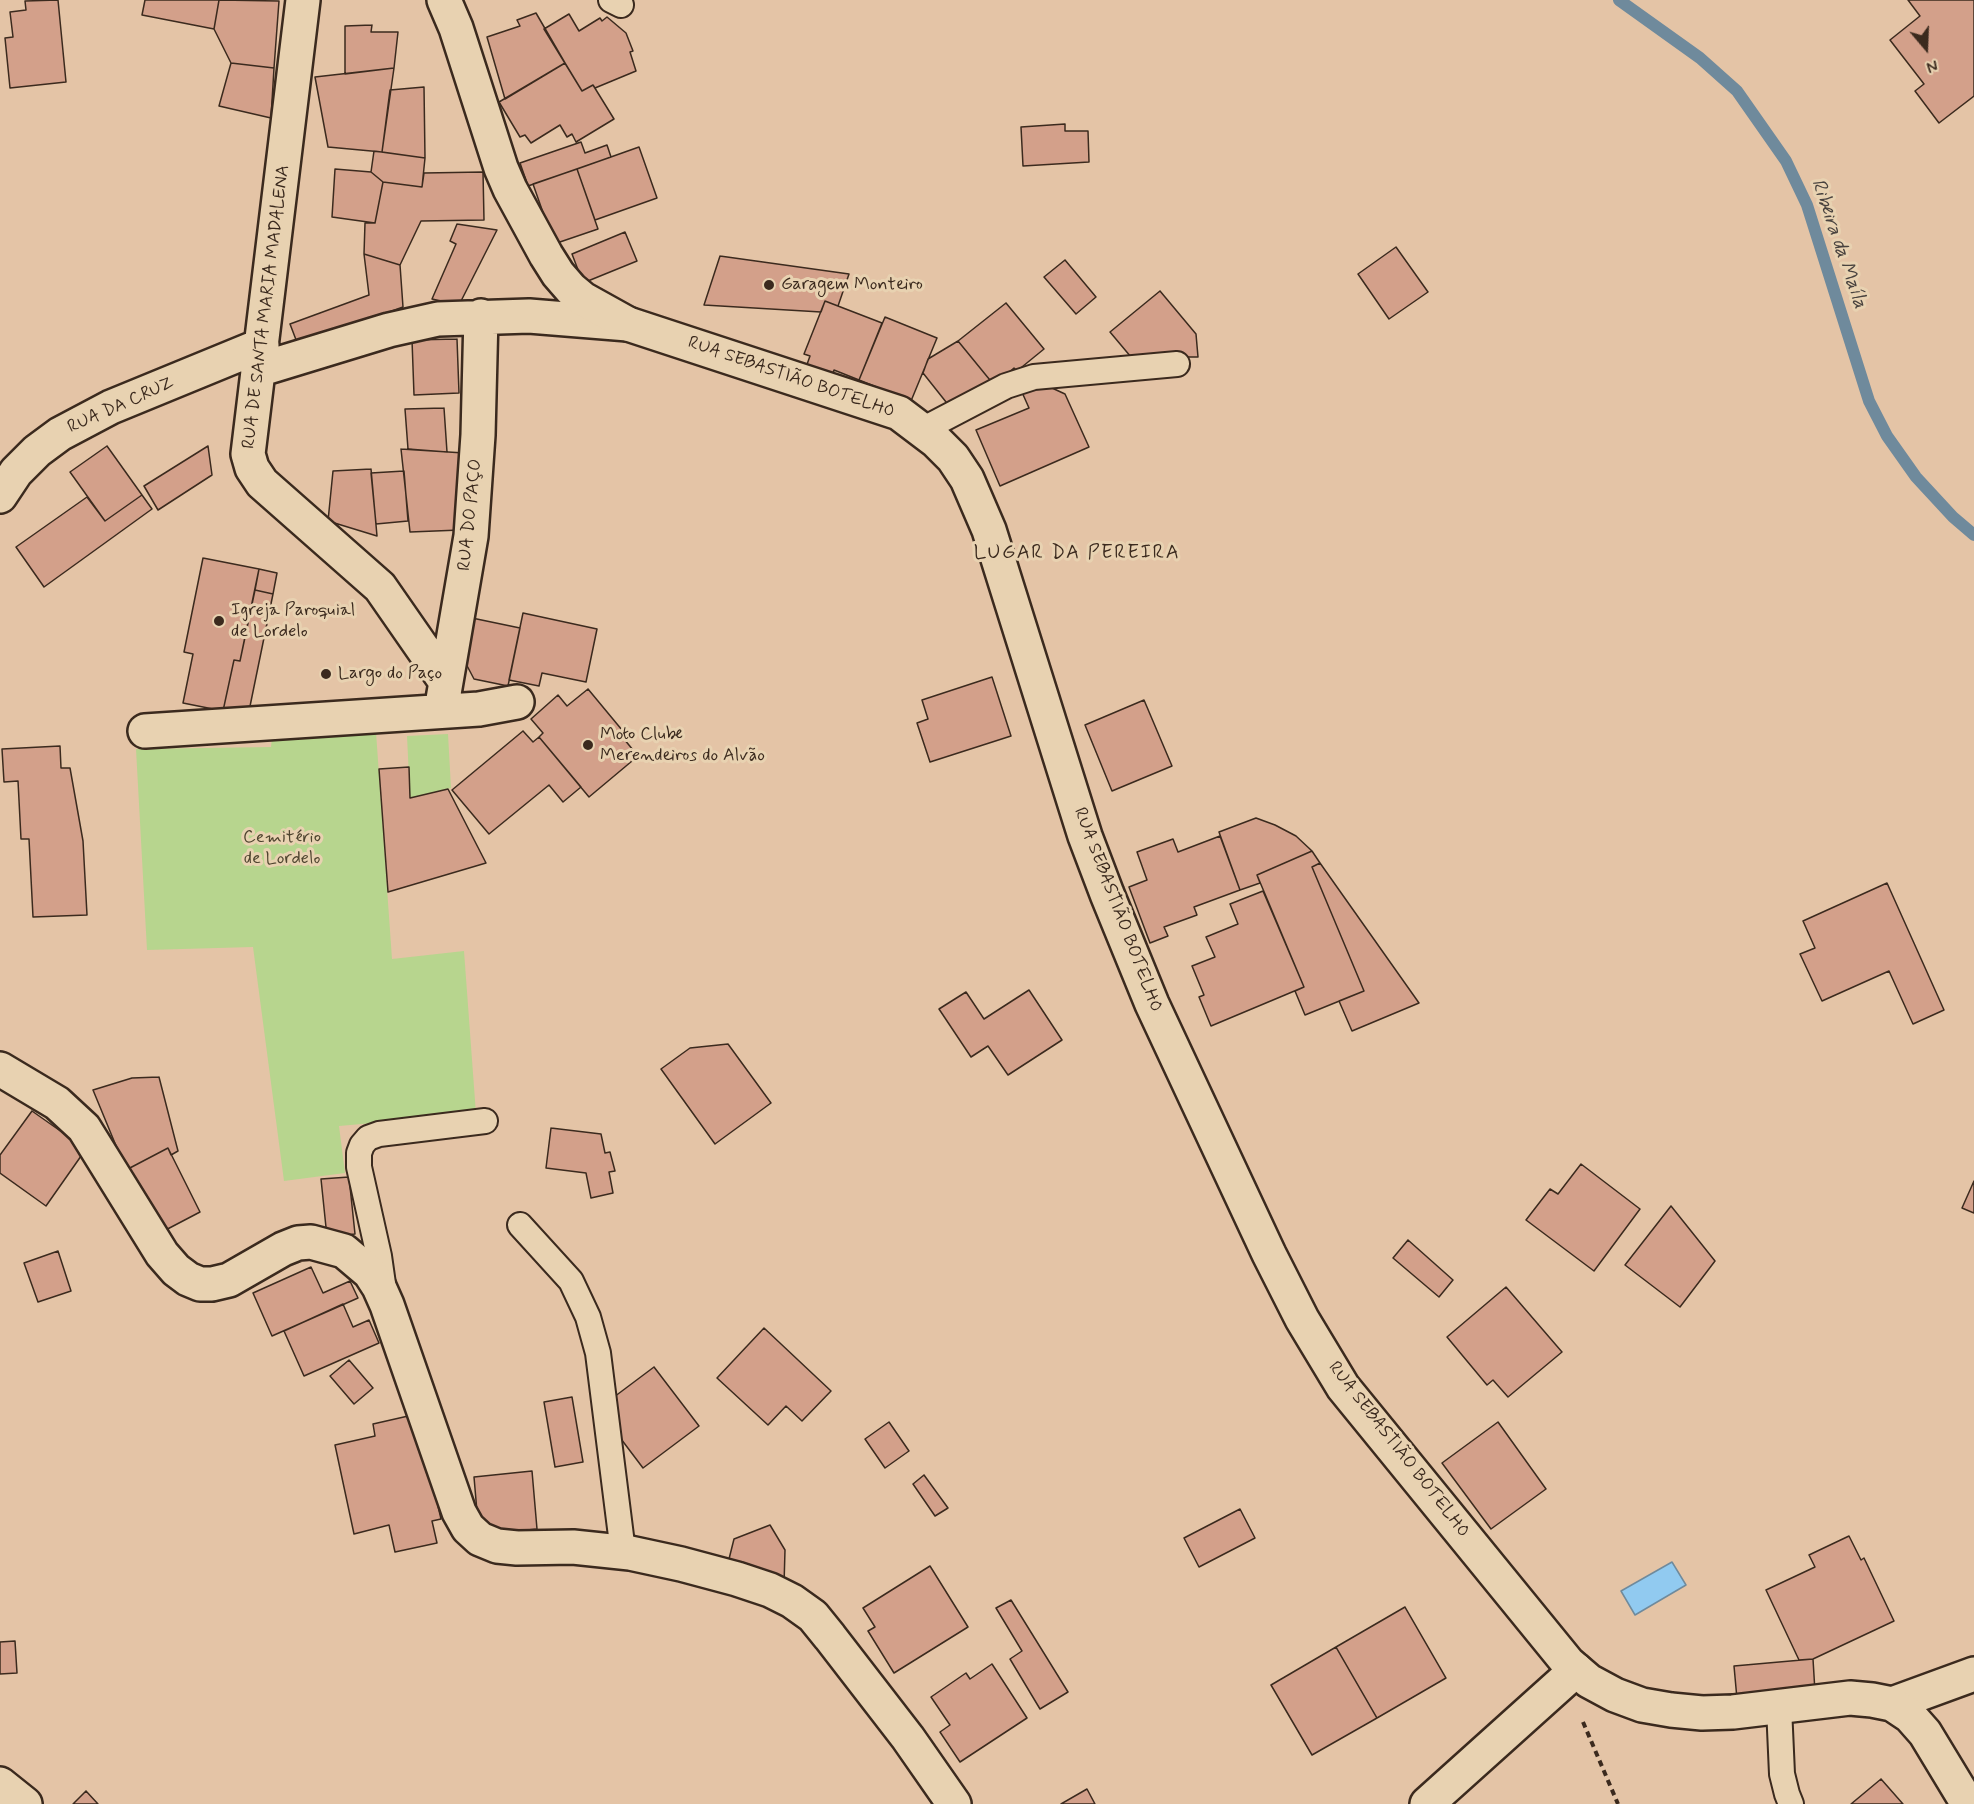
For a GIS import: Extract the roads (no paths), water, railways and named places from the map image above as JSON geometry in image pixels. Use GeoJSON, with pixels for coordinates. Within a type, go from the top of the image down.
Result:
{"type":"FeatureCollection","features":[{"type":"Feature","properties":{"kind":"street","name":"RUA DE SANTA MARIA MADALENA"},"geometry":{"type":"LineString","coordinates":[[303,0],[248,454],[252,468],[262,483],[380,587],[443,696]]}},
{"type":"Feature","properties":{"kind":"street","name":"RUA SEBASTIÃO BOTELHO"},"geometry":{"type":"LineString","coordinates":[[444,0],[458,35],[501,168],[526,220],[558,274],[571,290],[583,300],[628,324],[899,414],[922,430],[953,458],[979,502],[993,541],[1086,836],[1107,894],[1161,1024],[1302,1319],[1343,1387],[1568,1663],[1571,1675],[1642,1705],[1702,1713],[1733,1712],[1850,1698],[1892,1704]]}},
{"type":"Feature","properties":{"kind":"street","name":"RUA DA CRUZ"},"geometry":{"type":"LineString","coordinates":[[0,496],[16,472],[60,434],[111,407],[260,357],[438,319],[481,316],[557,317],[628,324]]}},
{"type":"Feature","properties":{"kind":"street","name":"RUA DO PAÇO"},"geometry":{"type":"LineString","coordinates":[[443,696],[471,536],[478,435],[481,316]]}},
{"type":"Feature","properties":{"kind":"street"},"geometry":{"type":"LineString","coordinates":[[145,731],[443,696],[479,709],[517,702]]}},
{"type":"Feature","properties":{"kind":"street"},"geometry":{"type":"LineString","coordinates":[[0,1069],[57,1103],[84,1128],[151,1239],[176,1270],[188,1279],[200,1284],[229,1280],[283,1249],[298,1243],[311,1242],[344,1251],[370,1273],[385,1300],[452,1496],[468,1528],[480,1539],[497,1546],[517,1548],[582,1548],[623,1552],[681,1564],[770,1590],[792,1601],[813,1616],[908,1738],[954,1804]]}},
{"type":"Feature","properties":{"kind":"street"},"geometry":{"type":"LineString","coordinates":[[1892,1704],[1974,1674]]}},
{"type":"Feature","properties":{"kind":"street"},"geometry":{"type":"LineString","coordinates":[[1427,1804],[1571,1675]]}},
{"type":"Feature","properties":{"kind":"street"},"geometry":{"type":"LineString","coordinates":[[1892,1704],[1910,1716],[1925,1733],[1940,1754],[1968,1804]]}},
{"type":"Feature","properties":{"kind":"street"},"geometry":{"type":"LineString","coordinates":[[0,1784],[25,1804]]}},
{"type":"Feature","properties":{"kind":"lane"},"geometry":{"type":"LineString","coordinates":[[922,430],[1006,386],[1026,379],[1177,364]]}},
{"type":"Feature","properties":{"kind":"lane"},"geometry":{"type":"LineString","coordinates":[[385,1300],[381,1266],[359,1167],[359,1153],[362,1145],[368,1138],[379,1134],[485,1121]]}},
{"type":"Feature","properties":{"kind":"lane"},"geometry":{"type":"LineString","coordinates":[[520,1225],[564,1270],[578,1292],[588,1317],[598,1353],[623,1552]]}},
{"type":"Feature","properties":{"kind":"lane"},"geometry":{"type":"LineString","coordinates":[[1779,1707],[1782,1774],[1791,1804]]}},
{"type":"Feature","properties":{"kind":"water"},"geometry":{"type":"Polygon","coordinates":[[[1672,1562],[1686,1585],[1635,1615],[1621,1591],[1672,1562]]]}},
{"type":"Feature","properties":{"kind":"waterway","name":"Ribeira da Maíla"},"geometry":{"type":"LineString","coordinates":[[1619,0],[1700,58],[1737,91],[1786,161],[1807,205],[1869,401],[1887,436],[1916,477],[1953,517],[1974,535]]}},
{"type":"Feature","properties":{"kind":"place","name":"Garagem Monteiro"},"geometry":{"type":"Point","coordinates":[769,285]}},
{"type":"Feature","properties":{"kind":"place","name":"Igreja Paroquial de Lordelo"},"geometry":{"type":"Point","coordinates":[219,621]}},
{"type":"Feature","properties":{"kind":"place","name":"Largo do Paço"},"geometry":{"type":"Point","coordinates":[326,674]}},
{"type":"Feature","properties":{"kind":"place","name":"Moto Clube Merendeiros do Alvão"},"geometry":{"type":"Point","coordinates":[588,745]}},
{"type":"Feature","properties":{"kind":"district","name":"LUGAR DA PEREIRA"},"geometry":{"type":"Point","coordinates":[1077,554]}},
{"type":"Feature","properties":{"kind":"park label","name":"Cemitério de Lordelo"},"geometry":{"type":"Point","coordinates":[282,848]}}]}
